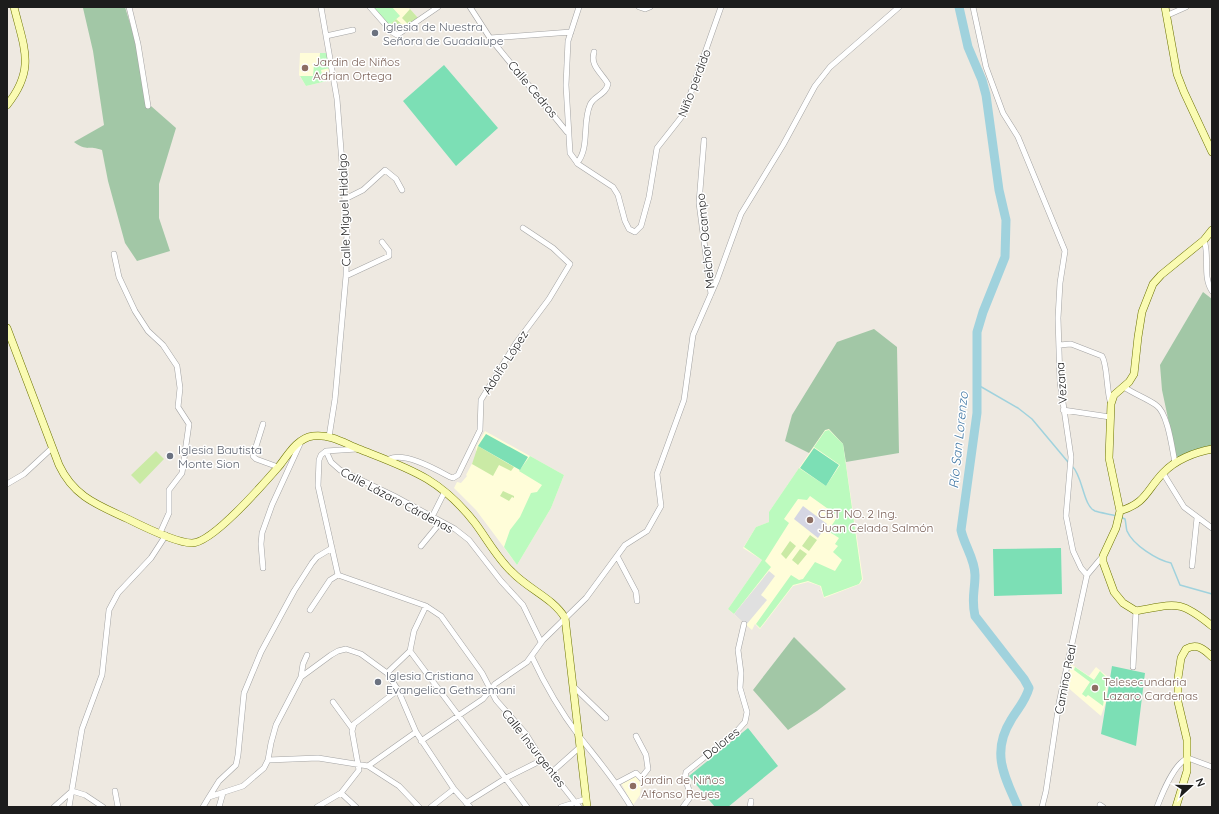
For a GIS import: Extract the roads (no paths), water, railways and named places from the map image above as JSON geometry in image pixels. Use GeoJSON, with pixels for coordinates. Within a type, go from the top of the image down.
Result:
{"type":"FeatureCollection","features":[{"type":"Feature","properties":{"kind":"main road"},"geometry":{"type":"LineString","coordinates":[[7,105],[20,87],[26,70],[25,54],[14,7]]}},
{"type":"Feature","properties":{"kind":"main road"},"geometry":{"type":"LineString","coordinates":[[1165,7],[1168,15],[1177,74],[1212,152]]}},
{"type":"Feature","properties":{"kind":"main road"},"geometry":{"type":"LineString","coordinates":[[1212,230],[1204,240],[1161,275],[1153,284],[1142,312],[1134,374],[1124,387],[1114,395],[1111,404],[1109,458],[1120,513],[1118,522],[1103,556],[1104,568],[1114,592],[1123,603],[1136,611],[1166,605],[1176,605],[1190,610],[1212,626]]}},
{"type":"Feature","properties":{"kind":"main road"},"geometry":{"type":"LineString","coordinates":[[7,328],[64,476],[77,492],[94,504],[163,534],[188,543],[205,540],[219,529],[301,441],[314,436],[329,436],[358,449],[388,459],[423,475],[445,491],[475,523],[511,572],[556,605],[565,618],[587,807]]}},
{"type":"Feature","properties":{"kind":"main road"},"geometry":{"type":"LineString","coordinates":[[1120,513],[1141,502],[1163,472],[1175,463],[1199,451],[1212,448]]}},
{"type":"Feature","properties":{"kind":"main road"},"geometry":{"type":"LineString","coordinates":[[1176,807],[1187,771],[1188,758],[1187,740],[1178,702],[1178,678],[1181,658],[1186,649],[1194,646],[1200,647],[1212,657]]}},
{"type":"Feature","properties":{"kind":"street"},"geometry":{"type":"LineString","coordinates":[[129,7],[138,44],[148,106]]}},
{"type":"Feature","properties":{"kind":"street","name":"Calle Miguel Hidalgo"},"geometry":{"type":"LineString","coordinates":[[322,7],[337,99],[345,199],[346,276],[329,436]]}},
{"type":"Feature","properties":{"kind":"street"},"geometry":{"type":"LineString","coordinates":[[370,7],[392,32],[398,35],[438,7]]}},
{"type":"Feature","properties":{"kind":"street","name":"Calle Cedros"},"geometry":{"type":"LineString","coordinates":[[470,7],[490,38],[567,132]]}},
{"type":"Feature","properties":{"kind":"street"},"geometry":{"type":"LineString","coordinates":[[567,132],[566,85],[568,41],[579,7]]}},
{"type":"Feature","properties":{"kind":"street"},"geometry":{"type":"LineString","coordinates":[[639,7],[645,9],[650,7]]}},
{"type":"Feature","properties":{"kind":"street","name":"Niño perdido"},"geometry":{"type":"LineString","coordinates":[[567,132],[570,153],[577,163],[614,187],[618,193],[629,229],[635,232],[639,229],[649,197],[657,148],[659,143],[678,124],[683,115],[721,7]]}},
{"type":"Feature","properties":{"kind":"street"},"geometry":{"type":"LineString","coordinates":[[421,741],[483,699],[495,684],[523,666],[532,657],[541,642],[586,598],[625,545],[647,531],[661,506],[657,474],[684,400],[693,335],[711,295],[741,214],[783,145],[816,86],[830,67],[899,7]]}},
{"type":"Feature","properties":{"kind":"street","name":"Vezana"},"geometry":{"type":"LineString","coordinates":[[973,7],[986,67],[1003,113],[1018,138],[1065,251],[1060,283],[1059,345],[1063,410],[1071,457],[1066,512],[1068,533],[1075,556],[1081,568],[1087,575]]}},
{"type":"Feature","properties":{"kind":"street"},"geometry":{"type":"LineString","coordinates":[[1168,15],[1186,7]]}},
{"type":"Feature","properties":{"kind":"street"},"geometry":{"type":"LineString","coordinates":[[326,36],[353,30]]}},
{"type":"Feature","properties":{"kind":"street"},"geometry":{"type":"LineString","coordinates":[[490,38],[571,32]]}},
{"type":"Feature","properties":{"kind":"street"},"geometry":{"type":"LineString","coordinates":[[577,163],[583,155],[586,122],[590,104],[603,92],[608,84],[593,64],[592,59],[594,52]]}},
{"type":"Feature","properties":{"kind":"street","name":"Melchor Ocampo"},"geometry":{"type":"LineString","coordinates":[[704,140],[700,202],[711,295]]}},
{"type":"Feature","properties":{"kind":"street"},"geometry":{"type":"LineString","coordinates":[[345,199],[363,190],[385,170],[396,179],[402,190]]}},
{"type":"Feature","properties":{"kind":"street","name":"Adolfo López"},"geometry":{"type":"LineString","coordinates":[[388,459],[395,457],[408,459],[453,478],[458,475],[480,430],[481,400],[516,343],[549,299],[570,264],[570,262],[553,248],[523,228]]}},
{"type":"Feature","properties":{"kind":"street"},"geometry":{"type":"LineString","coordinates":[[1204,240],[1207,250],[1208,282],[1212,291]]}},
{"type":"Feature","properties":{"kind":"street"},"geometry":{"type":"LineString","coordinates":[[346,276],[389,256],[389,252],[382,242]]}},
{"type":"Feature","properties":{"kind":"street"},"geometry":{"type":"LineString","coordinates":[[69,807],[82,730],[102,675],[109,610],[118,593],[151,558],[163,534],[169,513],[169,490],[182,473],[189,424],[178,407],[180,388],[177,366],[162,345],[148,331],[135,311],[122,286],[114,254]]}},
{"type":"Feature","properties":{"kind":"street"},"geometry":{"type":"LineString","coordinates":[[1059,345],[1071,344],[1102,356],[1105,365],[1107,390],[1111,404]]}},
{"type":"Feature","properties":{"kind":"street"},"geometry":{"type":"LineString","coordinates":[[1124,387],[1134,394],[1155,404],[1162,412],[1175,463]]}},
{"type":"Feature","properties":{"kind":"street"},"geometry":{"type":"LineString","coordinates":[[1063,410],[1110,417]]}},
{"type":"Feature","properties":{"kind":"street"},"geometry":{"type":"LineString","coordinates":[[263,424],[253,456],[256,459],[278,467]]}},
{"type":"Feature","properties":{"kind":"street"},"geometry":{"type":"LineString","coordinates":[[263,568],[261,544],[262,533],[274,499],[301,441]]}},
{"type":"Feature","properties":{"kind":"street"},"geometry":{"type":"LineString","coordinates":[[7,484],[24,474],[52,448]]}},
{"type":"Feature","properties":{"kind":"street"},"geometry":{"type":"LineString","coordinates":[[310,610],[330,580],[338,575],[317,480],[321,455],[326,451],[358,449]]}},
{"type":"Feature","properties":{"kind":"street","name":"Calle Lázaro Cárdenas"},"geometry":{"type":"LineString","coordinates":[[326,451],[331,462],[340,470],[394,496],[455,530],[469,540],[501,581],[523,605],[541,642]]}},
{"type":"Feature","properties":{"kind":"street"},"geometry":{"type":"LineString","coordinates":[[1163,472],[1184,507],[1212,528]]}},
{"type":"Feature","properties":{"kind":"street"},"geometry":{"type":"LineString","coordinates":[[432,517],[445,491]]}},
{"type":"Feature","properties":{"kind":"street"},"geometry":{"type":"LineString","coordinates":[[1192,566],[1197,518]]}},
{"type":"Feature","properties":{"kind":"street"},"geometry":{"type":"LineString","coordinates":[[421,546],[440,523]]}},
{"type":"Feature","properties":{"kind":"street"},"geometry":{"type":"LineString","coordinates":[[203,807],[219,781],[236,765],[244,692],[261,652],[294,591],[314,560],[332,548]]}},
{"type":"Feature","properties":{"kind":"street"},"geometry":{"type":"LineString","coordinates":[[617,556],[636,592],[637,602]]}},
{"type":"Feature","properties":{"kind":"street","name":"Camino Real"},"geometry":{"type":"LineString","coordinates":[[1042,807],[1046,791],[1059,703],[1087,575],[1103,556]]}},
{"type":"Feature","properties":{"kind":"street","name":"Calle Insurgentes"},"geometry":{"type":"LineString","coordinates":[[338,575],[426,606],[437,612],[446,622],[482,673],[496,700],[526,734],[542,760],[579,807]]}},
{"type":"Feature","properties":{"kind":"street"},"geometry":{"type":"LineString","coordinates":[[387,673],[410,651],[414,631],[426,606]]}},
{"type":"Feature","properties":{"kind":"street"},"geometry":{"type":"LineString","coordinates":[[1133,667],[1136,611]]}},
{"type":"Feature","properties":{"kind":"street","name":"Dolores"},"geometry":{"type":"LineString","coordinates":[[683,807],[691,796],[685,778],[686,772],[736,732],[745,722],[747,717],[740,688],[741,673],[738,650],[744,624]]}},
{"type":"Feature","properties":{"kind":"street"},"geometry":{"type":"LineString","coordinates":[[301,677],[313,666],[342,650],[361,654],[387,673],[398,690],[421,741],[454,789],[468,805],[506,778],[542,760]]}},
{"type":"Feature","properties":{"kind":"street"},"geometry":{"type":"LineString","coordinates":[[410,651],[527,807]]}},
{"type":"Feature","properties":{"kind":"street"},"geometry":{"type":"LineString","coordinates":[[209,797],[223,793],[248,782],[264,768],[268,760],[275,730],[301,677],[303,664],[307,655]]}},
{"type":"Feature","properties":{"kind":"street"},"geometry":{"type":"LineString","coordinates":[[532,657],[553,697],[579,736],[617,783],[631,807]]}},
{"type":"Feature","properties":{"kind":"street"},"geometry":{"type":"LineString","coordinates":[[574,687],[606,718]]}},
{"type":"Feature","properties":{"kind":"street"},"geometry":{"type":"LineString","coordinates":[[352,728],[356,721],[398,690]]}},
{"type":"Feature","properties":{"kind":"street"},"geometry":{"type":"LineString","coordinates":[[316,807],[341,793],[357,774],[359,765],[352,728],[333,702]]}},
{"type":"Feature","properties":{"kind":"street"},"geometry":{"type":"LineString","coordinates":[[368,766],[416,732]]}},
{"type":"Feature","properties":{"kind":"street"},"geometry":{"type":"LineString","coordinates":[[617,783],[636,773],[641,778],[648,770],[646,755],[636,736]]}},
{"type":"Feature","properties":{"kind":"street"},"geometry":{"type":"LineString","coordinates":[[552,772],[580,747]]}},
{"type":"Feature","properties":{"kind":"street"},"geometry":{"type":"LineString","coordinates":[[268,760],[318,758],[368,766],[396,783],[419,807]]}},
{"type":"Feature","properties":{"kind":"street"},"geometry":{"type":"LineString","coordinates":[[1157,807],[1173,774],[1181,762],[1188,758],[1212,767]]}},
{"type":"Feature","properties":{"kind":"street"},"geometry":{"type":"LineString","coordinates":[[431,807],[454,789]]}},
{"type":"Feature","properties":{"kind":"street"},"geometry":{"type":"LineString","coordinates":[[54,807],[72,790]]}},
{"type":"Feature","properties":{"kind":"street"},"geometry":{"type":"LineString","coordinates":[[72,790],[85,795],[103,807]]}},
{"type":"Feature","properties":{"kind":"street"},"geometry":{"type":"LineString","coordinates":[[115,791],[118,807]]}},
{"type":"Feature","properties":{"kind":"street"},"geometry":{"type":"LineString","coordinates":[[219,807],[223,793]]}},
{"type":"Feature","properties":{"kind":"street"},"geometry":{"type":"LineString","coordinates":[[341,793],[356,807]]}},
{"type":"Feature","properties":{"kind":"street"},"geometry":{"type":"LineString","coordinates":[[561,807],[575,801],[586,799]]}},
{"type":"Feature","properties":{"kind":"street"},"geometry":{"type":"LineString","coordinates":[[750,807],[751,800]]}},
{"type":"Feature","properties":{"kind":"waterway","name":"Río San Lorenzo"},"geometry":{"type":"LineString","coordinates":[[959,7],[968,47],[982,80],[986,95],[999,190],[1006,220],[1005,257],[983,312],[977,332],[977,413],[961,530],[975,569],[973,600],[975,616],[1024,679],[1029,688],[1005,732],[1001,753],[1004,774],[1018,807]]}},
{"type":"Feature","properties":{"kind":"waterway"},"geometry":{"type":"LineString","coordinates":[[978,385],[1018,408],[1032,419],[1068,462]]}},
{"type":"Feature","properties":{"kind":"waterway"},"geometry":{"type":"LineString","coordinates":[[1072,466],[1079,477],[1085,497],[1091,508],[1095,511],[1117,516]]}},
{"type":"Feature","properties":{"kind":"waterway"},"geometry":{"type":"LineString","coordinates":[[1120,517],[1125,519],[1127,531],[1134,541],[1159,559],[1171,563],[1180,585],[1212,594]]}},
{"type":"Feature","properties":{"kind":"place","name":"Iglesia de Nuestra Señora de Guadalupe"},"geometry":{"type":"Point","coordinates":[375,33]}},
{"type":"Feature","properties":{"kind":"place","name":"Jardin de Niños Adrian Ortega"},"geometry":{"type":"Point","coordinates":[305,68]}},
{"type":"Feature","properties":{"kind":"place","name":"Iglesia Bautista Monte Sion"},"geometry":{"type":"Point","coordinates":[170,456]}},
{"type":"Feature","properties":{"kind":"place","name":"CBT NO. 2 Ing. Juan Celada Salmón"},"geometry":{"type":"Point","coordinates":[810,520]}},
{"type":"Feature","properties":{"kind":"place","name":"Iglesia Cristiana Evangelica Gethsemani"},"geometry":{"type":"Point","coordinates":[378,682]}},
{"type":"Feature","properties":{"kind":"place","name":"Telesecundaria Lazaro Cardenas"},"geometry":{"type":"Point","coordinates":[1095,688]}},
{"type":"Feature","properties":{"kind":"place","name":"jardin de Niños Alfonso Reyes"},"geometry":{"type":"Point","coordinates":[633,786]}}]}
